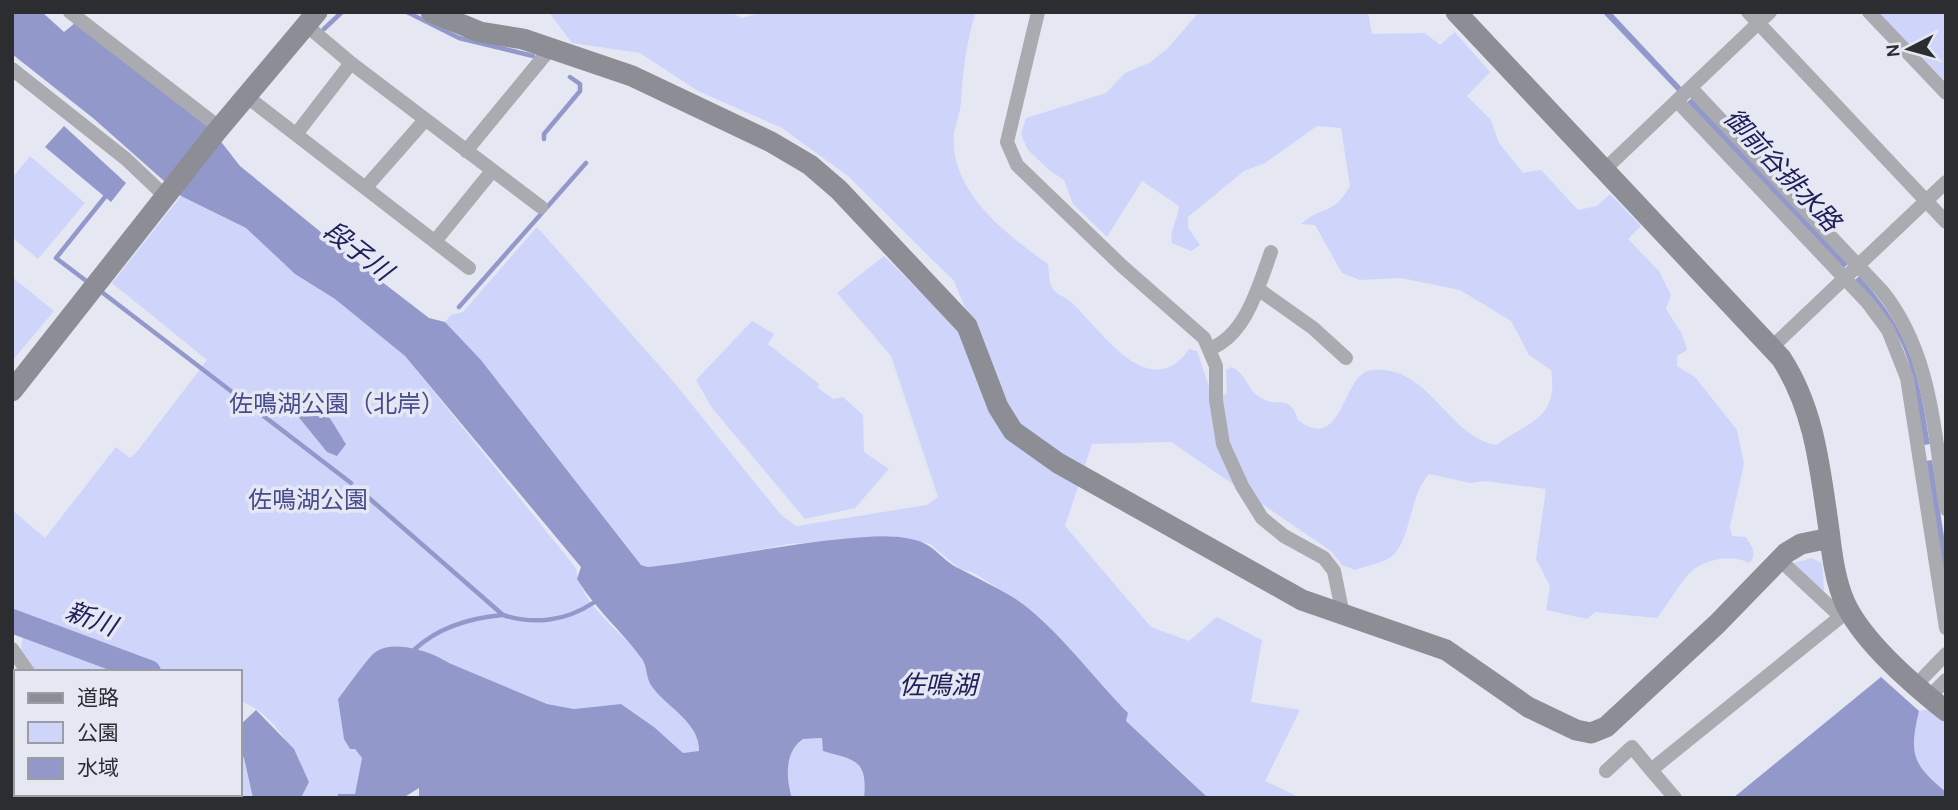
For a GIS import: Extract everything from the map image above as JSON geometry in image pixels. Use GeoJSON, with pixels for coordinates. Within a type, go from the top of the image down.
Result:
{"type":"FeatureCollection","features":[{"type":"Feature","properties":{"kind":"street"},"geometry":{"type":"LineString","coordinates":[[70,12],[218,130]]}},
{"type":"Feature","properties":{"kind":"street"},"geometry":{"type":"LineString","coordinates":[[431,12],[480,32],[523,39],[544,57],[632,76],[771,142],[810,165],[882,232],[967,326],[998,407],[1013,431],[1058,463],[1302,600],[1447,650],[1538,713],[1576,730],[1591,733],[1606,727],[1717,624],[1779,559],[1801,544],[1830,538]]}},
{"type":"Feature","properties":{"kind":"street"},"geometry":{"type":"LineString","coordinates":[[1038,12],[1007,142],[1017,165],[1122,266],[1205,338],[1216,366],[1216,400],[1223,444],[1242,486],[1262,518],[1283,536],[1324,558],[1334,571],[1343,615]]}},
{"type":"Feature","properties":{"kind":"street"},"geometry":{"type":"LineString","coordinates":[[1456,12],[1772,347],[1797,385],[1809,414],[1845,614]]}},
{"type":"Feature","properties":{"kind":"street"},"geometry":{"type":"LineString","coordinates":[[1748,12],[1946,222]]}},
{"type":"Feature","properties":{"kind":"street"},"geometry":{"type":"LineString","coordinates":[[1604,170],[1770,12]]}},
{"type":"Feature","properties":{"kind":"street"},"geometry":{"type":"LineString","coordinates":[[1869,12],[1946,93]]}},
{"type":"Feature","properties":{"kind":"street"},"geometry":{"type":"LineString","coordinates":[[12,391],[218,130],[312,23],[351,63],[541,207]]}},
{"type":"Feature","properties":{"kind":"street"},"geometry":{"type":"LineString","coordinates":[[467,151],[544,57]]}},
{"type":"Feature","properties":{"kind":"street"},"geometry":{"type":"LineString","coordinates":[[297,133],[351,63]]}},
{"type":"Feature","properties":{"kind":"street"},"geometry":{"type":"LineString","coordinates":[[12,69],[168,194]]}},
{"type":"Feature","properties":{"kind":"street"},"geometry":{"type":"LineString","coordinates":[[1691,88],[1894,305],[1912,338],[1924,373],[1941,451],[1946,509]]}},
{"type":"Feature","properties":{"kind":"street"},"geometry":{"type":"LineString","coordinates":[[246,96],[469,268]]}},
{"type":"Feature","properties":{"kind":"street"},"geometry":{"type":"LineString","coordinates":[[1678,101],[1879,316],[1899,353],[1907,378],[1946,628]]}},
{"type":"Feature","properties":{"kind":"street"},"geometry":{"type":"LineString","coordinates":[[366,187],[425,120]]}},
{"type":"Feature","properties":{"kind":"street"},"geometry":{"type":"LineString","coordinates":[[436,240],[492,171]]}},
{"type":"Feature","properties":{"kind":"street"},"geometry":{"type":"LineString","coordinates":[[1772,347],[1946,183]]}},
{"type":"Feature","properties":{"kind":"street"},"geometry":{"type":"LineString","coordinates":[[1209,349],[1233,336],[1258,289],[1271,252]]}},
{"type":"Feature","properties":{"kind":"street"},"geometry":{"type":"LineString","coordinates":[[1258,289],[1313,328],[1346,358]]}},
{"type":"Feature","properties":{"kind":"street"},"geometry":{"type":"LineString","coordinates":[[1919,454],[1941,451]]}},
{"type":"Feature","properties":{"kind":"street"},"geometry":{"type":"LineString","coordinates":[[1779,559],[1845,614],[1922,691],[1946,711]]}},
{"type":"Feature","properties":{"kind":"street"},"geometry":{"type":"LineString","coordinates":[[1651,770],[1845,614]]}},
{"type":"Feature","properties":{"kind":"street"},"geometry":{"type":"LineString","coordinates":[[12,649],[27,670]]}},
{"type":"Feature","properties":{"kind":"street"},"geometry":{"type":"LineString","coordinates":[[1922,691],[1946,654]]}},
{"type":"Feature","properties":{"kind":"street"},"geometry":{"type":"LineString","coordinates":[[1922,691],[1946,680]]}},
{"type":"Feature","properties":{"kind":"street"},"geometry":{"type":"LineString","coordinates":[[1606,771],[1632,747],[1675,798]]}},
{"type":"Feature","properties":{"kind":"green space"},"geometry":{"type":"Polygon","coordinates":[[[553,12],[730,12],[742,18],[763,12],[976,12],[967,45],[954,134],[955,155],[961,174],[984,210],[1015,239],[1048,264],[1052,288],[1071,302],[1126,357],[1141,366],[1158,370],[1174,365],[1189,349],[1197,351],[1212,396],[1227,394],[1226,370],[1231,367],[1258,396],[1288,404],[1298,420],[1313,428],[1325,427],[1334,420],[1362,374],[1372,370],[1392,371],[1423,388],[1479,439],[1496,445],[1530,424],[1546,409],[1552,386],[1551,370],[1529,355],[1511,321],[1460,290],[1401,278],[1360,280],[1342,273],[1315,225],[1301,224],[1332,207],[1350,186],[1341,128],[1317,126],[1265,163],[1244,171],[1188,217],[1188,228],[1200,245],[1191,251],[1172,243],[1179,206],[1142,181],[1107,237],[1073,204],[1064,180],[1028,150],[1021,134],[1026,118],[1106,93],[1125,73],[1149,63],[1167,49],[1199,12],[1368,12],[1372,34],[1425,33],[1440,45],[1455,32],[1490,72],[1467,96],[1491,120],[1499,143],[1523,173],[1541,170],[1578,210],[1597,206],[1610,194],[1641,226],[1628,239],[1659,271],[1671,295],[1666,309],[1682,334],[1687,350],[1677,356],[1677,366],[1695,377],[1737,430],[1744,464],[1730,526],[1732,536],[1746,537],[1753,550],[1753,557],[1749,563],[1725,558],[1700,565],[1687,576],[1657,618],[1595,612],[1587,619],[1546,610],[1550,586],[1536,559],[1546,489],[1485,481],[1470,483],[1429,474],[1417,494],[1398,550],[1388,559],[1355,570],[1342,565],[1331,551],[1171,442],[1092,444],[1065,526],[1151,627],[1189,641],[1217,617],[1262,640],[1251,702],[1300,710],[1265,781],[1301,798],[1205,798],[1193,783],[1126,721],[1127,713],[1039,620],[1013,597],[972,572],[960,569],[930,544],[893,536],[789,544],[695,562],[648,567],[641,565],[481,360],[445,322],[451,315],[463,312],[537,227],[672,380],[781,515],[796,526],[927,505],[938,497],[891,356],[837,293],[884,256],[956,327],[1002,398],[954,281],[848,176],[782,128],[698,91],[640,53],[572,43],[551,15],[553,12]]]}},
{"type":"Feature","properties":{"kind":"green space"},"geometry":{"type":"Polygon","coordinates":[[[1878,12],[1946,12],[1946,82],[1878,12]]]}},
{"type":"Feature","properties":{"kind":"green space"},"geometry":{"type":"Polygon","coordinates":[[[30,156],[85,203],[38,259],[12,237],[12,178],[30,156]]]}},
{"type":"Feature","properties":{"kind":"green space","name":"佐鳴湖公園"},"geometry":{"type":"Polygon","coordinates":[[[181,196],[246,228],[295,274],[335,299],[405,356],[576,568],[579,581],[593,605],[642,659],[653,688],[689,724],[698,742],[699,752],[683,753],[654,727],[621,704],[574,709],[547,704],[422,650],[389,647],[372,655],[338,699],[355,749],[362,758],[355,794],[338,794],[338,798],[301,798],[309,782],[282,734],[263,714],[242,702],[242,670],[153,670],[90,639],[12,611],[12,510],[45,538],[116,447],[130,458],[136,453],[207,360],[112,283],[181,196]]]}},
{"type":"Feature","properties":{"kind":"green space"},"geometry":{"type":"Polygon","coordinates":[[[12,277],[54,311],[12,361],[12,277]]]}},
{"type":"Feature","properties":{"kind":"green space"},"geometry":{"type":"Polygon","coordinates":[[[752,321],[774,334],[768,344],[819,384],[818,388],[833,399],[843,397],[863,415],[864,452],[889,469],[855,508],[805,519],[712,408],[696,380],[752,321]]]}},
{"type":"Feature","properties":{"kind":"green space"},"geometry":{"type":"Polygon","coordinates":[[[1812,558],[1822,563],[1824,590],[1818,590],[1790,564],[1812,558]]]}},
{"type":"Feature","properties":{"kind":"green space"},"geometry":{"type":"Polygon","coordinates":[[[24,630],[118,670],[33,670],[20,654],[24,630]]]}},
{"type":"Feature","properties":{"kind":"green space"},"geometry":{"type":"Polygon","coordinates":[[[1930,709],[1946,722],[1946,792],[1926,774],[1914,748],[1919,711],[1930,709]]]}},
{"type":"Feature","properties":{"kind":"green space"},"geometry":{"type":"Polygon","coordinates":[[[824,738],[826,752],[845,756],[862,770],[864,798],[792,798],[788,766],[792,751],[803,739],[824,738]]]}},
{"type":"Feature","properties":{"kind":"green space"},"geometry":{"type":"Polygon","coordinates":[[[242,756],[244,758],[253,798],[174,798],[242,796],[242,756]]]}},
{"type":"Feature","properties":{"kind":"water","name":"佐鳴湖"},"geometry":{"type":"Polygon","coordinates":[[[12,12],[42,12],[64,32],[75,23],[204,120],[240,166],[377,278],[429,318],[445,322],[481,360],[641,565],[648,567],[672,564],[859,537],[894,537],[919,541],[953,565],[1011,596],[1042,620],[1128,713],[1126,721],[1206,796],[864,798],[865,785],[861,768],[850,759],[823,751],[822,738],[803,739],[792,751],[788,774],[792,798],[419,798],[419,788],[403,798],[338,798],[338,794],[355,794],[362,758],[355,749],[350,749],[344,739],[338,699],[372,655],[388,647],[421,650],[547,704],[574,709],[621,704],[654,727],[683,753],[699,751],[698,741],[689,724],[650,684],[642,659],[584,590],[577,579],[581,567],[405,356],[335,299],[295,274],[246,228],[181,196],[93,118],[12,54],[12,12]]]}},
{"type":"Feature","properties":{"kind":"water"},"geometry":{"type":"Polygon","coordinates":[[[1602,12],[1611,12],[1682,88],[1678,92],[1602,12]]]}},
{"type":"Feature","properties":{"kind":"water"},"geometry":{"type":"Polygon","coordinates":[[[1692,98],[1848,264],[1844,268],[1687,102],[1692,98]]]}},
{"type":"Feature","properties":{"kind":"water"},"geometry":{"type":"Polygon","coordinates":[[[64,126],[126,183],[111,202],[45,147],[64,126]]]}},
{"type":"Feature","properties":{"kind":"water"},"geometry":{"type":"Polygon","coordinates":[[[1859,276],[1890,315],[1910,354],[1930,444],[1924,445],[1906,355],[1885,316],[1855,280],[1859,276]]]}},
{"type":"Feature","properties":{"kind":"water"},"geometry":{"type":"Polygon","coordinates":[[[297,392],[305,394],[319,405],[337,429],[346,444],[337,456],[327,452],[288,404],[286,398],[297,392]]]}},
{"type":"Feature","properties":{"kind":"water"},"geometry":{"type":"Polygon","coordinates":[[[1932,460],[1946,549],[1946,588],[1926,461],[1932,460]]]}},
{"type":"Feature","properties":{"kind":"water"},"geometry":{"type":"Polygon","coordinates":[[[1881,677],[1919,711],[1914,738],[1916,757],[1926,774],[1946,792],[1946,798],[1733,798],[1881,677]]]}},
{"type":"Feature","properties":{"kind":"water"},"geometry":{"type":"Polygon","coordinates":[[[256,710],[294,749],[309,782],[301,798],[253,798],[242,756],[242,723],[256,710]]]}},
{"type":"Feature","properties":{"kind":"waterway"},"geometry":{"type":"LineString","coordinates":[[324,29],[342,12]]}},
{"type":"Feature","properties":{"kind":"waterway"},"geometry":{"type":"LineString","coordinates":[[407,12],[459,38],[533,56]]}},
{"type":"Feature","properties":{"kind":"waterway"},"geometry":{"type":"LineString","coordinates":[[544,139],[544,134],[580,91],[580,84],[570,77]]}},
{"type":"Feature","properties":{"kind":"waterway"},"geometry":{"type":"LineString","coordinates":[[459,307],[586,163]]}},
{"type":"Feature","properties":{"kind":"waterway"},"geometry":{"type":"LineString","coordinates":[[85,280],[56,258],[105,197]]}},
{"type":"Feature","properties":{"kind":"waterway"},"geometry":{"type":"LineString","coordinates":[[103,293],[351,483]]}},
{"type":"Feature","properties":{"kind":"waterway"},"geometry":{"type":"LineString","coordinates":[[362,492],[503,615],[526,620],[550,620],[572,614],[593,603]]}},
{"type":"Feature","properties":{"kind":"waterway"},"geometry":{"type":"LineString","coordinates":[[415,649],[445,629],[478,618],[502,615]]}},
{"type":"Feature","properties":{"kind":"waterway","name":"新川"},"geometry":{"type":"LineString","coordinates":[[12,621],[144,670]]}},
{"type":"Feature","properties":{"kind":"water label","name":"御前谷排水路"},"geometry":{"type":"Point","coordinates":[1782,170]}},
{"type":"Feature","properties":{"kind":"water label","name":"段子川"},"geometry":{"type":"Point","coordinates":[358,251]}},
{"type":"Feature","properties":{"kind":"park label","name":"佐鳴湖公園（北岸）"},"geometry":{"type":"Point","coordinates":[337,404]}}]}
